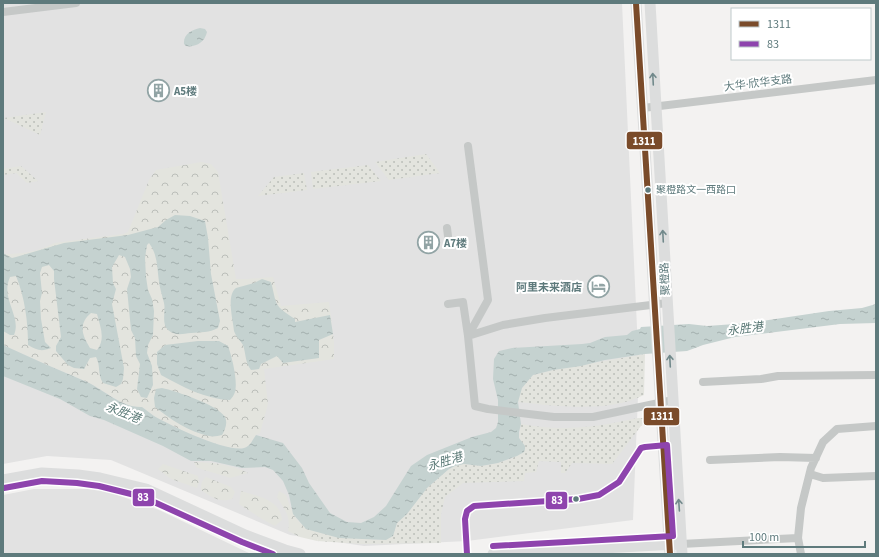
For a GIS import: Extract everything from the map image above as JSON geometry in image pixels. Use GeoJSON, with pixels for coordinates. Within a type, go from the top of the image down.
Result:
{"type":"FeatureCollection","features":[{"type":"Feature","properties":{"kind":"street"},"geometry":{"type":"LineString","coordinates":[[3,12],[76,3]]}},
{"type":"Feature","properties":{"kind":"street","name":"聚橙路"},"geometry":{"type":"LineString","coordinates":[[636,3],[669,549]]}},
{"type":"Feature","properties":{"kind":"street","name":"聚橙路"},"geometry":{"type":"LineString","coordinates":[[650,3],[682,549]]}},
{"type":"Feature","properties":{"kind":"street","name":"大华·欣华支路"},"geometry":{"type":"LineString","coordinates":[[643,108],[876,80]]}},
{"type":"Feature","properties":{"kind":"street"},"geometry":{"type":"LineString","coordinates":[[468,146],[488,300],[468,336]]}},
{"type":"Feature","properties":{"kind":"street"},"geometry":{"type":"LineString","coordinates":[[448,304],[463,302],[475,406],[554,417],[593,417],[673,400]]}},
{"type":"Feature","properties":{"kind":"street"},"geometry":{"type":"LineString","coordinates":[[468,336],[503,324],[667,303]]}},
{"type":"Feature","properties":{"kind":"street"},"geometry":{"type":"LineString","coordinates":[[703,382],[778,376],[876,374]]}},
{"type":"Feature","properties":{"kind":"street"},"geometry":{"type":"LineString","coordinates":[[801,554],[798,538],[801,508],[810,474],[823,442],[837,429],[876,426]]}},
{"type":"Feature","properties":{"kind":"street"},"geometry":{"type":"LineString","coordinates":[[710,460],[780,457],[816,458]]}},
{"type":"Feature","properties":{"kind":"street"},"geometry":{"type":"LineString","coordinates":[[3,480],[42,473],[78,475],[100,478],[146,489],[245,535],[300,554]]}},
{"type":"Feature","properties":{"kind":"street"},"geometry":{"type":"LineString","coordinates":[[810,474],[823,478],[876,476]]}},
{"type":"Feature","properties":{"kind":"street"},"geometry":{"type":"LineString","coordinates":[[493,554],[682,549],[798,538]]}},
{"type":"Feature","properties":{"kind":"shaded area"},"geometry":{"type":"Polygon","coordinates":[[[3,3],[622,3],[639,371],[633,520],[467,541],[364,546],[290,535],[111,460],[47,456],[3,464],[3,3]]]}},
{"type":"Feature","properties":{"kind":"shaded area"},"geometry":{"type":"Polygon","coordinates":[[[34,489],[101,489],[159,510],[251,554],[3,554],[3,495],[34,489]]]}},
{"type":"Feature","properties":{"kind":"green space"},"geometry":{"type":"Polygon","coordinates":[[[46,112],[40,135],[4,118],[46,112]]]}},
{"type":"Feature","properties":{"kind":"green space"},"geometry":{"type":"Polygon","coordinates":[[[426,154],[440,173],[389,180],[375,162],[426,154]]]}},
{"type":"Feature","properties":{"kind":"green space"},"geometry":{"type":"Polygon","coordinates":[[[201,162],[211,164],[218,172],[236,279],[273,277],[281,306],[329,302],[334,342],[334,359],[264,369],[268,404],[260,433],[256,435],[248,446],[244,448],[225,446],[172,426],[142,407],[135,407],[121,402],[94,385],[3,345],[3,254],[29,252],[42,249],[54,243],[123,234],[128,232],[149,180],[156,170],[201,162]]]}},
{"type":"Feature","properties":{"kind":"green space"},"geometry":{"type":"Polygon","coordinates":[[[368,165],[381,181],[313,189],[311,172],[368,165]]]}},
{"type":"Feature","properties":{"kind":"green space"},"geometry":{"type":"Polygon","coordinates":[[[21,166],[38,181],[27,183],[16,173],[3,175],[3,169],[21,166]]]}},
{"type":"Feature","properties":{"kind":"green space"},"geometry":{"type":"Polygon","coordinates":[[[304,173],[307,190],[258,196],[274,177],[304,173]]]}},
{"type":"Feature","properties":{"kind":"green space"},"geometry":{"type":"Polygon","coordinates":[[[645,354],[644,395],[630,401],[582,407],[518,402],[522,388],[533,375],[553,370],[645,354]]]}},
{"type":"Feature","properties":{"kind":"green space"},"geometry":{"type":"Polygon","coordinates":[[[644,418],[644,422],[612,464],[572,463],[565,473],[561,473],[561,462],[539,461],[536,472],[525,473],[524,481],[463,483],[445,497],[441,514],[441,543],[361,544],[317,541],[320,532],[324,534],[379,540],[393,536],[397,523],[407,514],[427,488],[449,469],[464,464],[481,466],[498,463],[513,458],[525,446],[522,443],[519,433],[521,424],[551,428],[565,428],[594,426],[644,418]]]}},
{"type":"Feature","properties":{"kind":"green space"},"geometry":{"type":"Polygon","coordinates":[[[194,462],[222,464],[248,473],[230,478],[196,467],[194,462]]]}},
{"type":"Feature","properties":{"kind":"green space"},"geometry":{"type":"Polygon","coordinates":[[[163,464],[198,476],[199,482],[197,488],[171,479],[158,469],[163,464]]]}},
{"type":"Feature","properties":{"kind":"green space"},"geometry":{"type":"Polygon","coordinates":[[[206,477],[231,487],[235,492],[232,499],[219,500],[201,490],[202,482],[206,477]]]}},
{"type":"Feature","properties":{"kind":"green space"},"geometry":{"type":"Polygon","coordinates":[[[241,491],[261,497],[273,503],[281,513],[282,520],[275,526],[239,504],[241,491]]]}},
{"type":"Feature","properties":{"kind":"green space"},"geometry":{"type":"Polygon","coordinates":[[[279,491],[286,495],[297,520],[306,527],[320,532],[317,541],[300,537],[288,531],[288,517],[277,497],[279,491]]]}},
{"type":"Feature","properties":{"kind":"water"},"geometry":{"type":"Polygon","coordinates":[[[200,28],[205,29],[207,32],[204,39],[199,44],[186,46],[184,41],[187,35],[191,31],[200,28]]]}},
{"type":"Feature","properties":{"kind":"water"},"geometry":{"type":"Polygon","coordinates":[[[175,215],[190,216],[205,221],[211,274],[220,321],[218,328],[208,332],[179,334],[168,330],[165,324],[164,306],[159,285],[156,257],[149,243],[147,245],[145,258],[146,277],[154,311],[153,335],[148,345],[147,353],[152,366],[153,385],[147,398],[141,397],[137,389],[140,364],[136,356],[135,338],[131,330],[127,289],[131,277],[130,269],[125,257],[119,255],[112,267],[113,283],[116,289],[112,304],[124,368],[121,384],[116,387],[103,383],[96,357],[90,358],[84,369],[74,368],[68,365],[56,351],[56,346],[61,337],[54,271],[49,265],[42,267],[40,273],[42,293],[40,301],[45,342],[51,348],[39,350],[28,345],[25,310],[22,293],[16,276],[10,277],[8,293],[16,328],[14,335],[10,335],[3,331],[3,253],[12,258],[64,243],[128,235],[158,227],[175,215]],[[91,313],[84,321],[83,334],[90,348],[97,350],[100,346],[102,337],[97,314],[91,313]]]}},
{"type":"Feature","properties":{"kind":"water"},"geometry":{"type":"Polygon","coordinates":[[[262,279],[271,282],[277,304],[283,311],[295,319],[295,322],[330,315],[333,334],[319,340],[319,358],[283,363],[277,356],[261,364],[259,369],[251,370],[243,345],[234,331],[231,296],[236,288],[262,279]]]}},
{"type":"Feature","properties":{"kind":"water","name":"永胜港"},"geometry":{"type":"Polygon","coordinates":[[[876,304],[876,323],[840,324],[735,337],[703,345],[687,351],[645,354],[605,360],[533,375],[522,388],[518,402],[521,424],[519,438],[525,446],[524,452],[498,463],[481,466],[464,464],[449,469],[427,488],[407,514],[397,523],[393,536],[386,540],[339,538],[306,529],[293,514],[289,495],[283,481],[273,470],[265,467],[242,468],[211,461],[191,461],[163,446],[104,420],[90,416],[60,399],[3,376],[3,345],[87,382],[120,402],[135,407],[142,407],[162,420],[212,442],[225,446],[244,448],[250,445],[256,435],[283,443],[302,468],[309,483],[330,513],[347,522],[361,523],[374,517],[386,506],[411,466],[427,455],[472,437],[491,432],[496,428],[498,422],[498,400],[493,379],[494,359],[499,351],[512,348],[590,343],[605,337],[627,335],[632,331],[640,329],[641,327],[689,324],[707,326],[749,323],[829,311],[862,308],[876,304]]]}},
{"type":"Feature","properties":{"kind":"water"},"geometry":{"type":"Polygon","coordinates":[[[198,341],[219,341],[228,346],[233,362],[236,382],[235,392],[230,400],[203,395],[161,375],[157,364],[157,352],[165,345],[198,341]]]}},
{"type":"Feature","properties":{"kind":"water"},"geometry":{"type":"Polygon","coordinates":[[[162,388],[206,403],[221,412],[225,417],[226,422],[222,435],[211,436],[194,431],[173,420],[155,407],[154,398],[156,389],[162,388]]]}},
{"type":"Feature","properties":{"kind":"transit line","name":"1311"},"geometry":{"type":"LineString","coordinates":[[636,3],[670,554]]}},
{"type":"Feature","properties":{"kind":"transit line","name":"83"},"geometry":{"type":"LineString","coordinates":[[467,554],[465,519],[467,511],[474,506],[578,499],[599,495],[619,482],[641,448],[667,445],[673,536],[493,546]]}},
{"type":"Feature","properties":{"kind":"transit line","name":"83"},"geometry":{"type":"LineString","coordinates":[[4,488],[42,481],[99,486],[143,497],[242,542],[273,554]]}},
{"type":"Feature","properties":{"kind":"place","name":"A5楼"},"geometry":{"type":"Point","coordinates":[158,91]}},
{"type":"Feature","properties":{"kind":"place","name":"聚橙路文一西路口"},"geometry":{"type":"Point","coordinates":[648,190]}},
{"type":"Feature","properties":{"kind":"place","name":"A7楼"},"geometry":{"type":"Point","coordinates":[429,243]}},
{"type":"Feature","properties":{"kind":"place","name":"阿里未来酒店"},"geometry":{"type":"Point","coordinates":[598,287]}}]}
